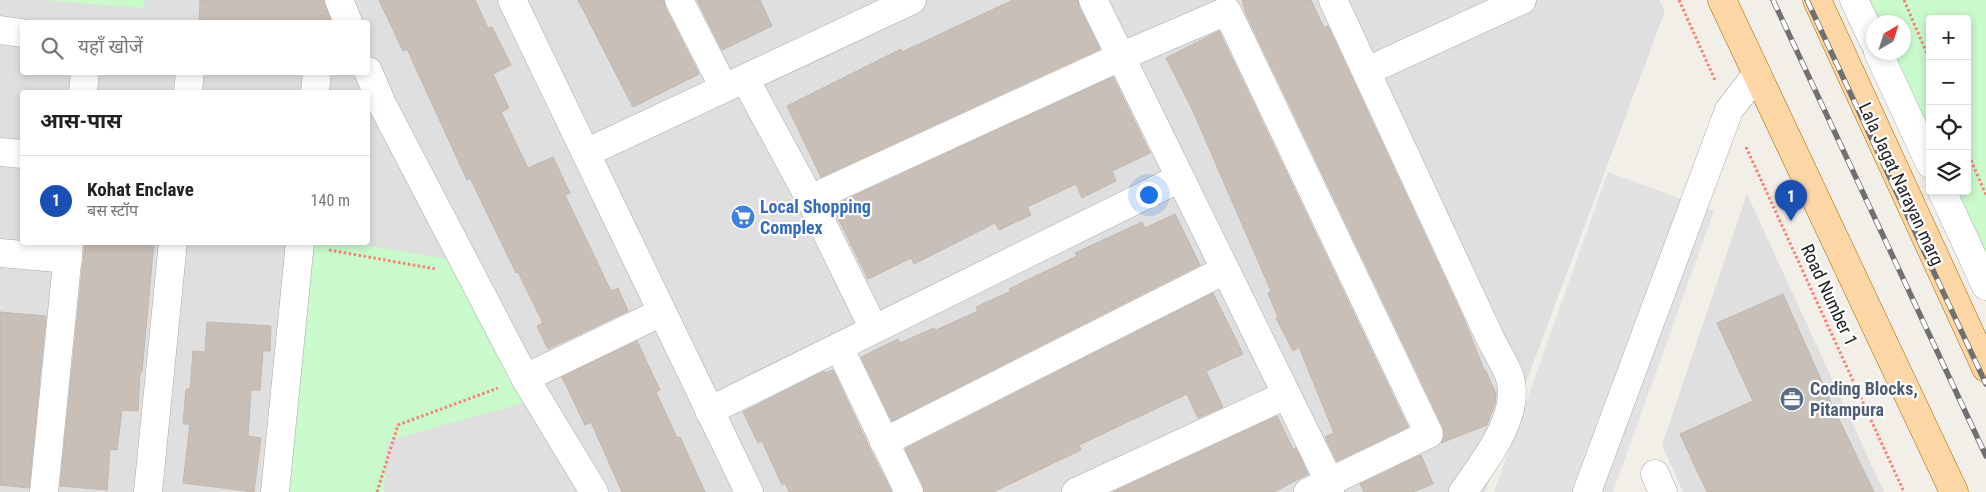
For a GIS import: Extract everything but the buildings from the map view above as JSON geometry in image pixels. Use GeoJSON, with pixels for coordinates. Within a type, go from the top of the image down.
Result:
{"type":"FeatureCollection","features":[{"type":"Feature","properties":{"kind":"main road"},"geometry":{"type":"LineString","coordinates":[[1722,0],[1954,492]]}},
{"type":"Feature","properties":{"kind":"main road","name":"Lala Jagat Narayan marg"},"geometry":{"type":"LineString","coordinates":[[1817,0],[1986,368]]}},
{"type":"Feature","properties":{"kind":"street"},"geometry":{"type":"LineString","coordinates":[[339,0],[347,20]]}},
{"type":"Feature","properties":{"kind":"street"},"geometry":{"type":"LineString","coordinates":[[512,0],[748,492]]}},
{"type":"Feature","properties":{"kind":"street"},"geometry":{"type":"LineString","coordinates":[[679,0],[810,199],[874,330]]}},
{"type":"Feature","properties":{"kind":"street"},"geometry":{"type":"LineString","coordinates":[[586,153],[912,0]]}},
{"type":"Feature","properties":{"kind":"street"},"geometry":{"type":"LineString","coordinates":[[810,199],[1120,57],[1228,11],[1429,434],[1322,488],[1286,395],[1224,270],[1120,57],[1093,0]]}},
{"type":"Feature","properties":{"kind":"street"},"geometry":{"type":"LineString","coordinates":[[1333,0],[1509,376],[1513,400],[1509,416],[1503,430],[1463,492]]}},
{"type":"Feature","properties":{"kind":"street"},"geometry":{"type":"LineString","coordinates":[[1854,0],[1866,25]]}},
{"type":"Feature","properties":{"kind":"street"},"geometry":{"type":"LineString","coordinates":[[1367,71],[1516,1]]}},
{"type":"Feature","properties":{"kind":"street"},"geometry":{"type":"LineString","coordinates":[[0,30],[20,33]]}},
{"type":"Feature","properties":{"kind":"street"},"geometry":{"type":"LineString","coordinates":[[1882,60],[1926,155]]}},
{"type":"Feature","properties":{"kind":"street"},"geometry":{"type":"LineString","coordinates":[[1587,492],[1729,110],[1757,74]]}},
{"type":"Feature","properties":{"kind":"street"},"geometry":{"type":"LineString","coordinates":[[83,90],[85,75]]}},
{"type":"Feature","properties":{"kind":"street"},"geometry":{"type":"LineString","coordinates":[[188,90],[190,75]]}},
{"type":"Feature","properties":{"kind":"street"},"geometry":{"type":"LineString","coordinates":[[315,90],[317,75]]}},
{"type":"Feature","properties":{"kind":"street"},"geometry":{"type":"LineString","coordinates":[[370,75],[382,104],[525,378],[594,492]]}},
{"type":"Feature","properties":{"kind":"street"},"geometry":{"type":"LineString","coordinates":[[0,152],[20,154]]}},
{"type":"Feature","properties":{"kind":"street"},"geometry":{"type":"LineString","coordinates":[[710,411],[1180,178]]}},
{"type":"Feature","properties":{"kind":"street"},"geometry":{"type":"LineString","coordinates":[[1944,195],[1985,284],[1957,305]]}},
{"type":"Feature","properties":{"kind":"street"},"geometry":{"type":"LineString","coordinates":[[148,492],[173,245]]}},
{"type":"Feature","properties":{"kind":"street"},"geometry":{"type":"LineString","coordinates":[[275,492],[312,246]]}},
{"type":"Feature","properties":{"kind":"street"},"geometry":{"type":"LineString","coordinates":[[0,253],[68,259],[69,248]]}},
{"type":"Feature","properties":{"kind":"street"},"geometry":{"type":"LineString","coordinates":[[44,492],[69,248]]}},
{"type":"Feature","properties":{"kind":"street"},"geometry":{"type":"LineString","coordinates":[[884,442],[1224,270]]}},
{"type":"Feature","properties":{"kind":"street"},"geometry":{"type":"LineString","coordinates":[[525,378],[662,312]]}},
{"type":"Feature","properties":{"kind":"street"},"geometry":{"type":"LineString","coordinates":[[839,347],[909,492]]}},
{"type":"Feature","properties":{"kind":"street"},"geometry":{"type":"LineString","coordinates":[[1076,492],[1286,395]]}},
{"type":"Feature","properties":{"kind":"path","name":"Road Number 1"},"geometry":{"type":"LineString","coordinates":[[1679,0],[1904,492]]}},
{"type":"Feature","properties":{"kind":"path"},"geometry":{"type":"LineString","coordinates":[[1904,0],[1930,60]]}},
{"type":"Feature","properties":{"kind":"path"},"geometry":{"type":"LineString","coordinates":[[1971,160],[1986,195]]}},
{"type":"Feature","properties":{"kind":"path"},"geometry":{"type":"LineString","coordinates":[[312,246],[471,276]]}},
{"type":"Feature","properties":{"kind":"path"},"geometry":{"type":"LineString","coordinates":[[377,492],[398,425],[525,378]]}},
{"type":"Feature","properties":{"kind":"shaded area"},"geometry":{"type":"Polygon","coordinates":[[[0,0],[1659,0],[1665,11],[1485,492],[0,492],[0,0]]]}},
{"type":"Feature","properties":{"kind":"shaded area"},"geometry":{"type":"Polygon","coordinates":[[[1608,172],[1714,211],[1613,492],[1494,492],[1608,172]]]}},
{"type":"Feature","properties":{"kind":"shaded area"},"geometry":{"type":"Polygon","coordinates":[[[1747,194],[1884,492],[1683,492],[1662,445],[1747,194]]]}},
{"type":"Feature","properties":{"kind":"green space"},"geometry":{"type":"Polygon","coordinates":[[[42,0],[145,0],[144,8],[42,0]]]}},
{"type":"Feature","properties":{"kind":"green space"},"geometry":{"type":"Polygon","coordinates":[[[1866,0],[1986,0],[1986,257],[1957,195],[1971,195],[1971,15],[1926,15],[1926,127],[1894,60],[1911,60],[1911,15],[1874,15],[1866,0]]]}},
{"type":"Feature","properties":{"kind":"green space"},"geometry":{"type":"Polygon","coordinates":[[[302,245],[363,245],[460,261],[526,402],[387,441],[384,492],[273,492],[302,245]]]}},
{"type":"Feature","properties":{"kind":"railway"},"geometry":{"type":"LineString","coordinates":[[1773,0],[1986,456]]}},
{"type":"Feature","properties":{"kind":"railway"},"geometry":{"type":"LineString","coordinates":[[1807,0],[1986,384]]}},
{"type":"Feature","properties":{"kind":"place","name":"Local Shopping Complex"},"geometry":{"type":"Point","coordinates":[743,217]}},
{"type":"Feature","properties":{"kind":"place","name":"Kohat Enclave"},"geometry":{"type":"Point","coordinates":[1791,221]}},
{"type":"Feature","properties":{"kind":"place","name":"Coding Blocks, Pitampura"},"geometry":{"type":"Point","coordinates":[1792,399]}}]}
